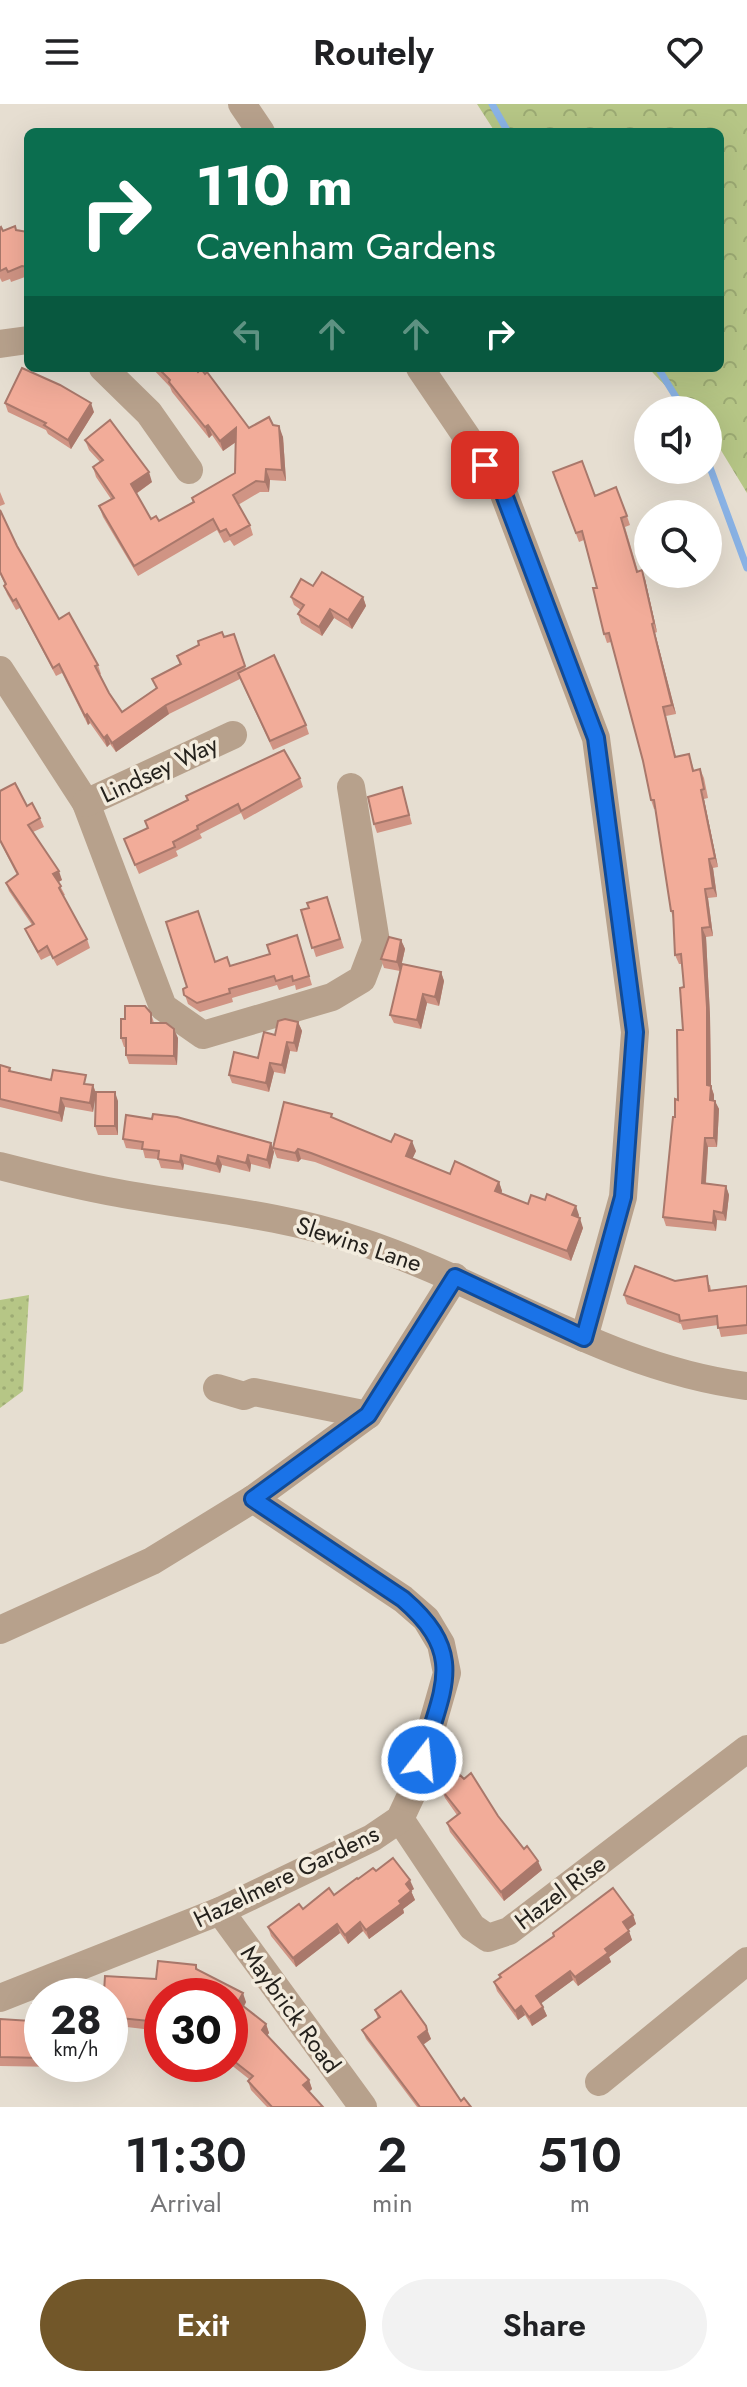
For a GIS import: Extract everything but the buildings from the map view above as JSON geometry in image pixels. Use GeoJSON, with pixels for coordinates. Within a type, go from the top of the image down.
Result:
{"type":"FeatureCollection","features":[{"type":"Feature","properties":{"kind":"street"},"geometry":{"type":"LineString","coordinates":[[242,104],[258,128]]}},
{"type":"Feature","properties":{"kind":"street"},"geometry":{"type":"LineString","coordinates":[[0,344],[24,341]]}},
{"type":"Feature","properties":{"kind":"street"},"geometry":{"type":"LineString","coordinates":[[107,372],[149,413],[189,470]]}},
{"type":"Feature","properties":{"kind":"street"},"geometry":{"type":"LineString","coordinates":[[423,372],[502,489],[596,738],[635,1032],[623,1197],[584,1338]]}},
{"type":"Feature","properties":{"kind":"street"},"geometry":{"type":"LineString","coordinates":[[0,670],[86,803],[163,1007],[203,1035],[332,997],[362,979],[376,942],[351,787]]}},
{"type":"Feature","properties":{"kind":"street","name":"Lindsey Way"},"geometry":{"type":"LineString","coordinates":[[86,803],[233,735]]}},
{"type":"Feature","properties":{"kind":"street","name":"Slewins Lane"},"geometry":{"type":"LineString","coordinates":[[0,1166],[118,1193],[314,1226],[455,1277],[618,1353],[679,1374],[747,1386]]}},
{"type":"Feature","properties":{"kind":"street"},"geometry":{"type":"LineString","coordinates":[[0,1630],[152,1561],[253,1499],[368,1415],[455,1277]]}},
{"type":"Feature","properties":{"kind":"street"},"geometry":{"type":"LineString","coordinates":[[217,1388],[244,1396],[254,1392],[368,1415]]}},
{"type":"Feature","properties":{"kind":"street","name":"Hazelmere Gardens"},"geometry":{"type":"LineString","coordinates":[[0,1998],[220,1911],[372,1838],[400,1819],[414,1789],[447,1673],[441,1644],[426,1619],[403,1599],[253,1499]]}},
{"type":"Feature","properties":{"kind":"street","name":"Hazel Rise"},"geometry":{"type":"LineString","coordinates":[[400,1819],[472,1927],[488,1938],[509,1931],[747,1749]]}},
{"type":"Feature","properties":{"kind":"street","name":"Maybrick Road"},"geometry":{"type":"LineString","coordinates":[[220,1911],[363,2107]]}},
{"type":"Feature","properties":{"kind":"street"},"geometry":{"type":"LineString","coordinates":[[599,2082],[747,1961]]}},
{"type":"Feature","properties":{"kind":"green space"},"geometry":{"type":"Polygon","coordinates":[[[477,104],[747,104],[747,493],[722,452],[722,396],[679,396],[653,372],[724,372],[724,128],[492,128],[477,104]]]}},
{"type":"Feature","properties":{"kind":"green space"},"geometry":{"type":"Polygon","coordinates":[[[29,1295],[23,1391],[0,1408],[0,1300],[29,1295]]]}},
{"type":"Feature","properties":{"kind":"waterway"},"geometry":{"type":"LineString","coordinates":[[492,104],[506,128]]}},
{"type":"Feature","properties":{"kind":"waterway"},"geometry":{"type":"LineString","coordinates":[[660,372],[675,396]]}},
{"type":"Feature","properties":{"kind":"waterway"},"geometry":{"type":"LineString","coordinates":[[716,484],[747,568]]}},
{"type":"Feature","properties":{"kind":"route"},"geometry":{"type":"LineString","coordinates":[[422,1760],[447,1673],[441,1644],[426,1619],[403,1599],[253,1499],[368,1415],[455,1277],[584,1338],[623,1197],[635,1032],[596,738],[502,489],[485,465]]}}]}
